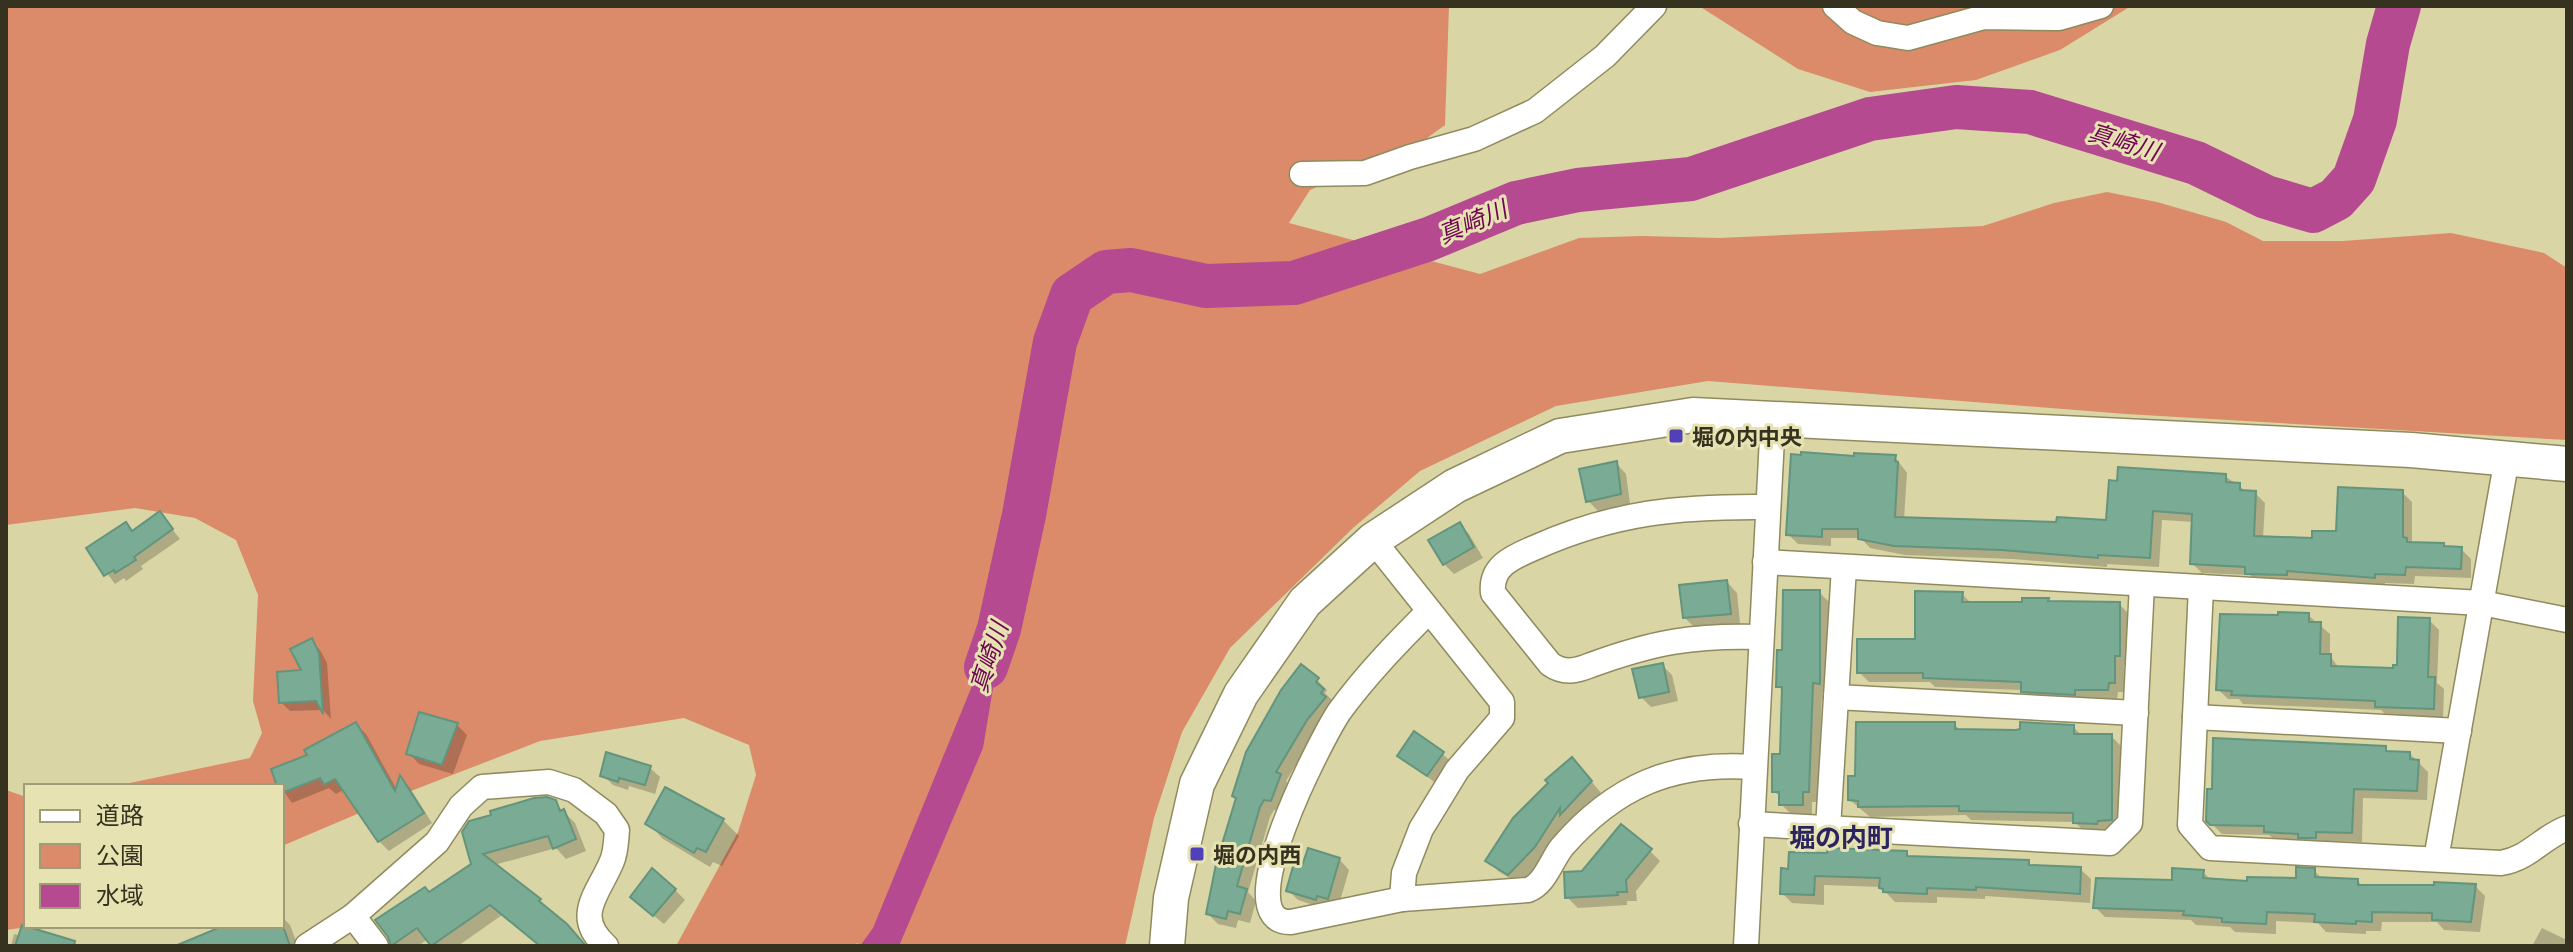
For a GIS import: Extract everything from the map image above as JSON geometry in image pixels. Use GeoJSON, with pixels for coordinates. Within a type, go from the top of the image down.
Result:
{"type":"FeatureCollection","features":[{"type":"Feature","properties":{"kind":"street"},"geometry":{"type":"LineString","coordinates":[[1302,174],[1365,173],[1474,139],[1535,111],[1605,56],[1654,6]]}},
{"type":"Feature","properties":{"kind":"street"},"geometry":{"type":"LineString","coordinates":[[1835,6],[1853,22],[1877,33],[1908,38],[1984,17],[2059,18],[2101,6]]}},
{"type":"Feature","properties":{"kind":"street"},"geometry":{"type":"LineString","coordinates":[[1167,946],[1171,898],[1197,784],[1241,694],[1305,602],[1373,540],[1455,486],[1560,436],[1693,415],[2411,450],[2567,464]]}},
{"type":"Feature","properties":{"kind":"street"},"geometry":{"type":"LineString","coordinates":[[1746,946],[1773,418]]}},
{"type":"Feature","properties":{"kind":"street"},"geometry":{"type":"LineString","coordinates":[[2436,859],[2507,458]]}},
{"type":"Feature","properties":{"kind":"street"},"geometry":{"type":"LineString","coordinates":[[1761,637],[1693,637],[1661,642],[1579,670],[1563,671],[1550,664],[1493,593],[1492,584],[1498,567],[1520,554],[1565,534],[1610,520],[1701,506],[1768,507]]}},
{"type":"Feature","properties":{"kind":"street"},"geometry":{"type":"LineString","coordinates":[[1373,540],[1502,702],[1504,709],[1497,726],[1457,770],[1437,798],[1412,848],[1404,873],[1402,899]]}},
{"type":"Feature","properties":{"kind":"street"},"geometry":{"type":"LineString","coordinates":[[1765,562],[2482,603],[2567,620]]}},
{"type":"Feature","properties":{"kind":"street"},"geometry":{"type":"LineString","coordinates":[[1828,828],[1844,567]]}},
{"type":"Feature","properties":{"kind":"street"},"geometry":{"type":"LineString","coordinates":[[1751,824],[2110,843],[2130,823],[2142,584]]}},
{"type":"Feature","properties":{"kind":"street"},"geometry":{"type":"LineString","coordinates":[[2201,587],[2190,825],[2210,848],[2501,863],[2526,856],[2548,838],[2567,828]]}},
{"type":"Feature","properties":{"kind":"street"},"geometry":{"type":"LineString","coordinates":[[1429,611],[1366,677],[1316,752],[1294,796],[1270,875],[1267,905],[1274,919],[1282,922],[1402,899],[1528,890],[1539,882],[1556,854],[1594,814],[1634,788],[1684,769],[1754,767]]}},
{"type":"Feature","properties":{"kind":"street"},"geometry":{"type":"LineString","coordinates":[[1836,697],[2136,713]]}},
{"type":"Feature","properties":{"kind":"street"},"geometry":{"type":"LineString","coordinates":[[2195,717],[2459,731]]}},
{"type":"Feature","properties":{"kind":"street"},"geometry":{"type":"LineString","coordinates":[[307,946],[353,916],[437,842],[461,806],[482,787],[549,782],[574,790],[606,814],[617,830],[613,858],[589,906],[589,925],[606,946]]}},
{"type":"Feature","properties":{"kind":"street"},"geometry":{"type":"LineString","coordinates":[[353,916],[376,946]]}},
{"type":"Feature","properties":{"kind":"green space"},"geometry":{"type":"Polygon","coordinates":[[[6,6],[1449,6],[1445,125],[1423,141],[1310,190],[1289,223],[1480,274],[1579,238],[1720,238],[1983,226],[2054,203],[2107,192],[2157,202],[2226,222],[2263,241],[2343,241],[2451,233],[2544,253],[2567,268],[2567,440],[2126,414],[1708,381],[1556,406],[1420,471],[1353,528],[1230,648],[1182,732],[1154,818],[1125,946],[860,946],[857,943],[855,946],[676,946],[738,832],[756,775],[749,745],[684,718],[540,741],[284,845],[284,784],[125,784],[250,758],[262,733],[253,701],[258,595],[236,540],[195,518],[135,508],[6,525],[6,6]]]}},
{"type":"Feature","properties":{"kind":"green space"},"geometry":{"type":"Polygon","coordinates":[[[1699,6],[2131,6],[2060,50],[1976,80],[1870,92],[1798,69],[1699,6]]]}},
{"type":"Feature","properties":{"kind":"green space"},"geometry":{"type":"Polygon","coordinates":[[[6,790],[24,796],[24,928],[6,930],[6,790]]]}},
{"type":"Feature","properties":{"kind":"water"},"geometry":{"type":"Polygon","coordinates":[[[1008,598],[983,748],[899,946],[860,946],[873,928],[1008,598]]]}},
{"type":"Feature","properties":{"kind":"building"},"geometry":{"type":"Polygon","coordinates":[[[1801,452],[1896,455],[1895,517],[2056,522],[2057,517],[2106,520],[2109,480],[2117,481],[2118,467],[2226,474],[2226,482],[2240,483],[2240,490],[2256,491],[2254,536],[2312,538],[2312,531],[2336,531],[2338,487],[2403,490],[2403,537],[2407,538],[2407,542],[2462,547],[2461,569],[2406,567],[2405,575],[2375,574],[2375,578],[2287,571],[2287,575],[2245,574],[2245,567],[2190,564],[2192,514],[2153,511],[2150,558],[2098,555],[2098,558],[1894,546],[1858,539],[1858,529],[1822,529],[1822,537],[1786,535],[1791,454],[1801,455],[1801,452]]]}},
{"type":"Feature","properties":{"kind":"building"},"geometry":{"type":"Polygon","coordinates":[[[1617,461],[1621,494],[1586,502],[1579,469],[1617,461]]]}},
{"type":"Feature","properties":{"kind":"building"},"geometry":{"type":"Polygon","coordinates":[[[160,511],[173,529],[134,557],[136,560],[104,576],[86,548],[126,522],[132,531],[160,511]]]}},
{"type":"Feature","properties":{"kind":"building"},"geometry":{"type":"Polygon","coordinates":[[[1460,522],[1474,547],[1443,565],[1428,540],[1460,522]]]}},
{"type":"Feature","properties":{"kind":"building"},"geometry":{"type":"Polygon","coordinates":[[[1727,580],[1731,614],[1683,618],[1679,585],[1727,580]]]}},
{"type":"Feature","properties":{"kind":"building"},"geometry":{"type":"Polygon","coordinates":[[[1783,590],[1820,590],[1820,684],[1813,683],[1809,792],[1803,792],[1803,805],[1779,805],[1779,792],[1772,792],[1772,754],[1780,754],[1782,687],[1776,687],[1777,650],[1782,650],[1783,590]]]}},
{"type":"Feature","properties":{"kind":"building"},"geometry":{"type":"Polygon","coordinates":[[[1915,591],[1963,592],[1962,602],[2022,602],[2022,598],[2049,598],[2048,601],[2120,602],[2120,656],[2115,656],[2115,683],[2109,683],[2108,690],[2075,690],[2075,695],[2021,692],[2021,682],[1923,678],[1923,673],[1857,673],[1857,639],[1915,639],[1915,591]]]}},
{"type":"Feature","properties":{"kind":"building"},"geometry":{"type":"Polygon","coordinates":[[[2278,612],[2309,613],[2309,622],[2321,622],[2320,654],[2331,654],[2331,666],[2393,668],[2397,665],[2398,617],[2430,618],[2428,677],[2435,677],[2434,709],[2375,707],[2375,701],[2231,695],[2232,691],[2216,690],[2220,614],[2278,615],[2278,612]]]}},
{"type":"Feature","properties":{"kind":"building"},"geometry":{"type":"Polygon","coordinates":[[[312,638],[319,653],[323,714],[316,701],[279,703],[277,672],[301,670],[290,649],[312,638]]]}},
{"type":"Feature","properties":{"kind":"building"},"geometry":{"type":"Polygon","coordinates":[[[1663,663],[1669,692],[1639,698],[1632,669],[1663,663]]]}},
{"type":"Feature","properties":{"kind":"building"},"geometry":{"type":"Polygon","coordinates":[[[1301,664],[1319,678],[1316,682],[1324,689],[1321,693],[1326,697],[1307,720],[1276,772],[1281,774],[1271,801],[1264,800],[1260,807],[1237,886],[1247,889],[1240,914],[1228,911],[1226,919],[1206,914],[1216,864],[1236,798],[1232,796],[1246,752],[1281,690],[1301,664]]]}},
{"type":"Feature","properties":{"kind":"building"},"geometry":{"type":"Polygon","coordinates":[[[419,712],[458,723],[442,765],[406,754],[419,712]]]}},
{"type":"Feature","properties":{"kind":"building"},"geometry":{"type":"Polygon","coordinates":[[[356,722],[395,791],[400,775],[424,813],[378,842],[335,779],[324,785],[320,778],[284,792],[284,784],[276,784],[271,769],[307,755],[304,750],[356,722]]]}},
{"type":"Feature","properties":{"kind":"building"},"geometry":{"type":"Polygon","coordinates":[[[1856,722],[1955,722],[1955,729],[2016,730],[2020,729],[2020,722],[2074,725],[2074,734],[2112,734],[2112,820],[2098,821],[2097,824],[2073,823],[2073,813],[1959,811],[1959,806],[1858,807],[1858,801],[1848,800],[1848,776],[1855,776],[1856,722]]]}},
{"type":"Feature","properties":{"kind":"building"},"geometry":{"type":"Polygon","coordinates":[[[1414,731],[1444,752],[1427,776],[1397,756],[1414,731]]]}},
{"type":"Feature","properties":{"kind":"building"},"geometry":{"type":"Polygon","coordinates":[[[2213,738],[2386,746],[2386,751],[2410,752],[2410,759],[2419,760],[2417,791],[2354,789],[2352,833],[2316,832],[2316,838],[2298,838],[2298,834],[2264,832],[2264,826],[2210,825],[2206,821],[2207,789],[2212,789],[2213,738]]]}},
{"type":"Feature","properties":{"kind":"building"},"geometry":{"type":"Polygon","coordinates":[[[606,752],[651,766],[645,785],[600,776],[606,752]]]}},
{"type":"Feature","properties":{"kind":"building"},"geometry":{"type":"Polygon","coordinates":[[[1572,757],[1592,781],[1560,815],[1560,808],[1535,847],[1508,875],[1485,861],[1513,818],[1548,783],[1545,780],[1572,757]]]}},
{"type":"Feature","properties":{"kind":"building"},"geometry":{"type":"Polygon","coordinates":[[[665,787],[724,819],[706,852],[697,848],[694,853],[645,824],[665,787]]]}},
{"type":"Feature","properties":{"kind":"building"},"geometry":{"type":"Polygon","coordinates":[[[547,797],[556,800],[560,811],[564,809],[576,839],[553,849],[548,836],[483,854],[541,899],[539,901],[567,924],[586,946],[540,946],[490,905],[431,946],[417,928],[391,946],[375,920],[425,887],[429,892],[471,864],[462,832],[469,821],[491,815],[490,811],[547,797]]]}},
{"type":"Feature","properties":{"kind":"building"},"geometry":{"type":"Polygon","coordinates":[[[1621,824],[1652,849],[1626,880],[1627,892],[1565,898],[1564,872],[1582,871],[1621,824]]]}},
{"type":"Feature","properties":{"kind":"building"},"geometry":{"type":"Polygon","coordinates":[[[1308,848],[1340,858],[1328,899],[1317,896],[1316,900],[1286,891],[1294,863],[1302,866],[1308,848]]]}},
{"type":"Feature","properties":{"kind":"building"},"geometry":{"type":"Polygon","coordinates":[[[1828,848],[1907,851],[1907,856],[2029,860],[2029,865],[2081,867],[2080,894],[1976,887],[1976,890],[1927,888],[1927,894],[1883,892],[1879,888],[1880,878],[1815,876],[1814,895],[1780,894],[1781,868],[1788,869],[1789,852],[1827,853],[1828,848]]]}},
{"type":"Feature","properties":{"kind":"building"},"geometry":{"type":"Polygon","coordinates":[[[2296,867],[2315,868],[2315,877],[2358,879],[2358,885],[2476,884],[2471,922],[2432,920],[2432,913],[2372,912],[2372,922],[2314,922],[2315,914],[2267,912],[2266,924],[2222,922],[2222,918],[2183,915],[2184,911],[2093,908],[2096,878],[2172,880],[2172,868],[2204,870],[2203,878],[2247,881],[2247,877],[2296,878],[2296,867]]]}},
{"type":"Feature","properties":{"kind":"building"},"geometry":{"type":"Polygon","coordinates":[[[652,868],[676,889],[653,916],[630,897],[652,868]]]}},
{"type":"Feature","properties":{"kind":"building"},"geometry":{"type":"Polygon","coordinates":[[[22,925],[75,941],[74,946],[15,946],[22,925]]]}},
{"type":"Feature","properties":{"kind":"building"},"geometry":{"type":"Polygon","coordinates":[[[218,928],[284,928],[290,946],[175,946],[218,928]]]}},
{"type":"Feature","properties":{"kind":"waterway","name":"真崎川"},"geometry":{"type":"LineString","coordinates":[[986,667],[999,629],[1024,515],[1055,342],[1072,295],[1106,272],[1131,270],[1206,286],[1294,283],[1429,239],[1516,203],[1578,190],[1691,179],[1870,119],[1956,107],[2030,112],[2196,163],[2266,197],[2313,211],[2336,199],[2354,179],[2375,120],[2388,44],[2399,6]]}},
{"type":"Feature","properties":{"kind":"place","name":"堀の内中央"},"geometry":{"type":"Point","coordinates":[1676,436]}},
{"type":"Feature","properties":{"kind":"place","name":"堀の内西"},"geometry":{"type":"Point","coordinates":[1197,854]}},
{"type":"Feature","properties":{"kind":"district","name":"堀の内町"},"geometry":{"type":"Point","coordinates":[1841,837]}}]}
